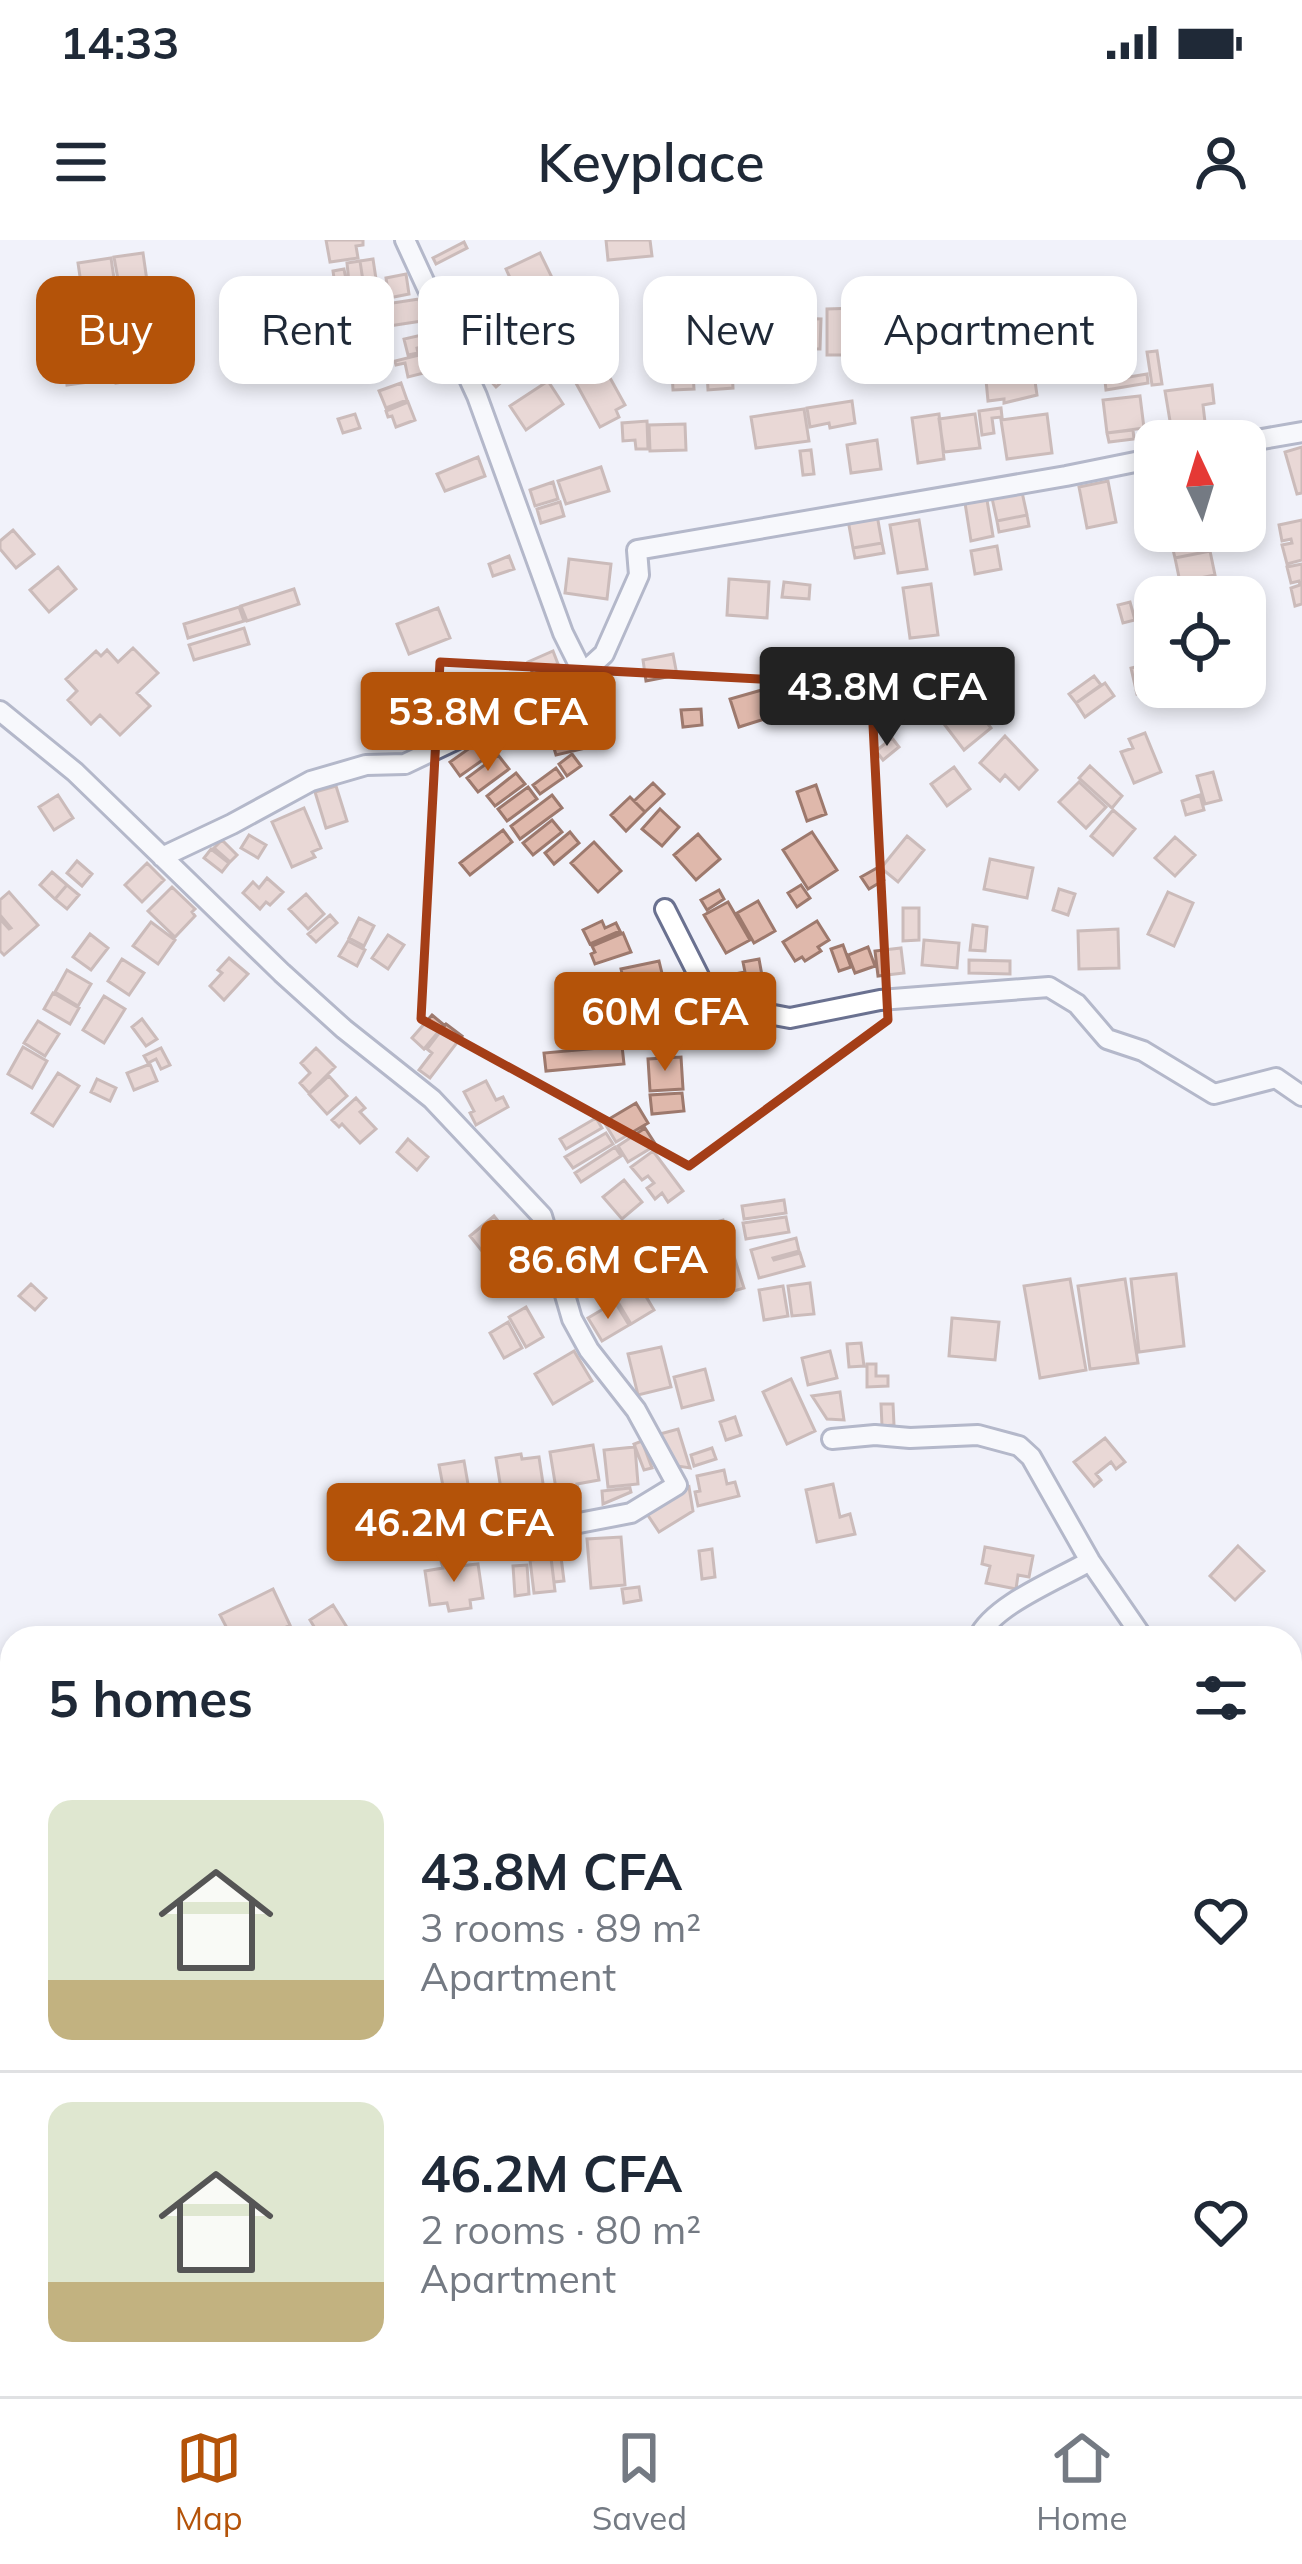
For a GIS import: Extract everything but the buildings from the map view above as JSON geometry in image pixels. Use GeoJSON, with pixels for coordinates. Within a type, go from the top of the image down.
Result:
{"type":"FeatureCollection","features":[{"type":"Feature","properties":{"kind":"street"},"geometry":{"type":"LineString","coordinates":[[405,240],[477,396],[563,634],[584,673]]}},
{"type":"Feature","properties":{"kind":"street"},"geometry":{"type":"LineString","coordinates":[[1266,438],[1302,432]]}},
{"type":"Feature","properties":{"kind":"street"},"geometry":{"type":"LineString","coordinates":[[162,856],[311,782],[366,765],[405,764],[584,673],[604,654],[639,575],[637,550],[1134,462]]}},
{"type":"Feature","properties":{"kind":"street"},"geometry":{"type":"LineString","coordinates":[[0,711],[75,772],[344,1029],[432,1099],[542,1216],[572,1318],[589,1350],[636,1410],[677,1485],[632,1513],[501,1538]]}},
{"type":"Feature","properties":{"kind":"street"},"geometry":{"type":"LineString","coordinates":[[665,909],[710,998],[720,1005],[790,1018],[880,1000],[1049,986],[1077,1004],[1108,1040],[1143,1052],[1214,1094],[1276,1078],[1302,1096]]}},
{"type":"Feature","properties":{"kind":"street"},"geometry":{"type":"LineString","coordinates":[[832,1439],[978,1436],[1019,1446],[1031,1456],[1090,1562],[1135,1626]]}},
{"type":"Feature","properties":{"kind":"street"},"geometry":{"type":"LineString","coordinates":[[984,1626],[1090,1562]]}},
{"type":"Feature","properties":{"kind":"highlighted area"},"geometry":{"type":"Polygon","coordinates":[[[440,662],[871,685],[888,1020],[689,1166],[421,1019],[440,662]]]}}]}
